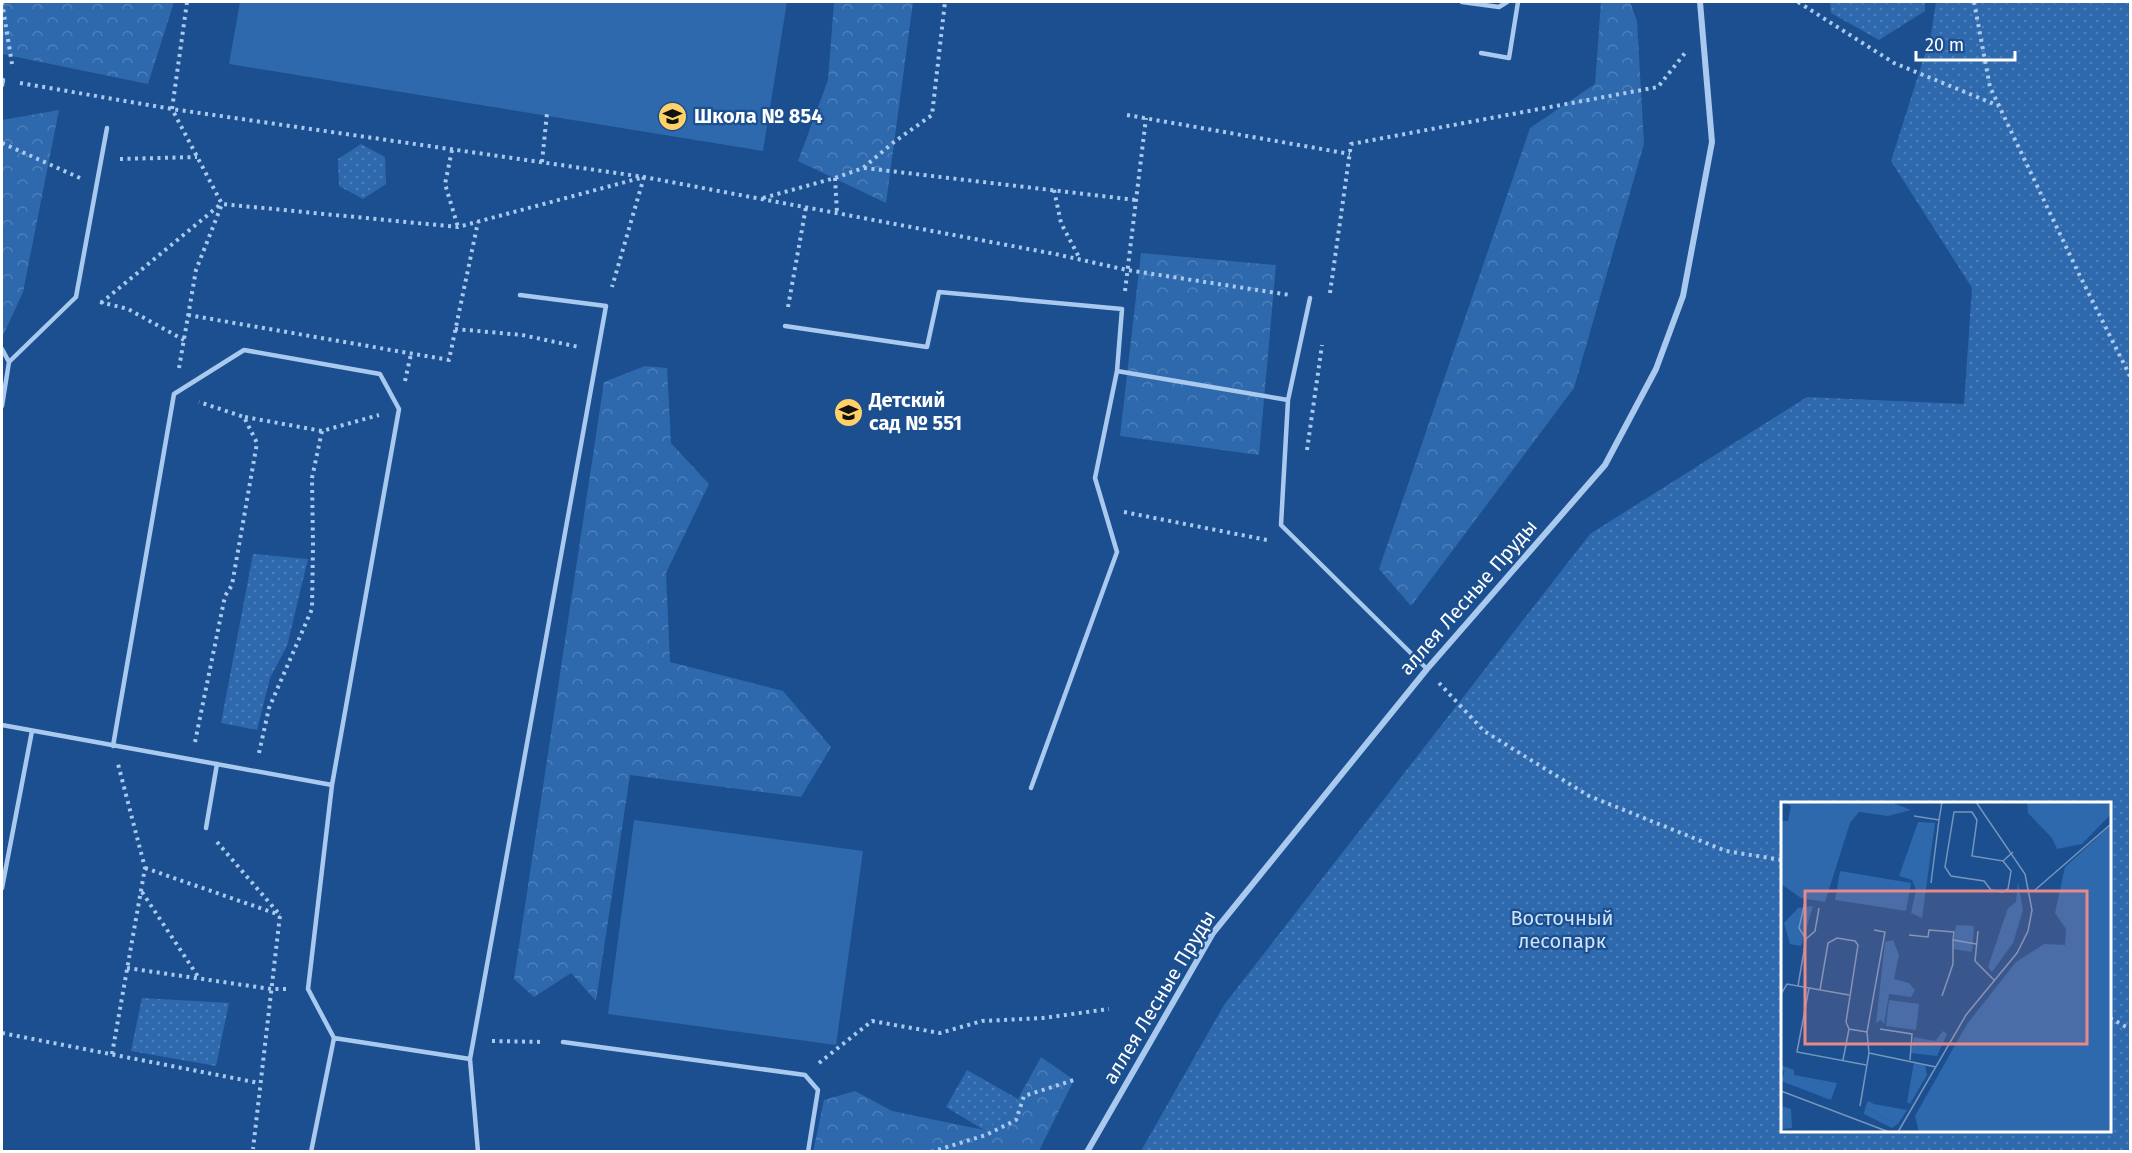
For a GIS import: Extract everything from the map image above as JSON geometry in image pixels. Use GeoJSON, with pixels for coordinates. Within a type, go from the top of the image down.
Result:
{"type":"FeatureCollection","features":[{"type":"Feature","properties":{"kind":"street","name":"аллея Лесные Пруды"},"geometry":{"type":"LineString","coordinates":[[1087,1152],[1213,933],[1427,669],[1605,465],[1656,369],[1683,296],[1712,142],[1700,2]]}},
{"type":"Feature","properties":{"kind":"lane"},"geometry":{"type":"LineString","coordinates":[[1462,2],[1498,7],[1507,2]]}},
{"type":"Feature","properties":{"kind":"lane"},"geometry":{"type":"LineString","coordinates":[[1481,53],[1509,58],[1518,2]]}},
{"type":"Feature","properties":{"kind":"lane"},"geometry":{"type":"LineString","coordinates":[[2,406],[9,362],[76,297],[107,128]]}},
{"type":"Feature","properties":{"kind":"lane"},"geometry":{"type":"LineString","coordinates":[[785,326],[927,346],[939,292],[1122,309],[1118,371],[1095,478],[1117,552],[1031,788]]}},
{"type":"Feature","properties":{"kind":"lane"},"geometry":{"type":"LineString","coordinates":[[478,1152],[470,1059],[606,306],[520,295]]}},
{"type":"Feature","properties":{"kind":"lane"},"geometry":{"type":"LineString","coordinates":[[1310,298],[1288,400],[1281,525],[1427,669]]}},
{"type":"Feature","properties":{"kind":"lane"},"geometry":{"type":"LineString","coordinates":[[2,349],[9,362]]}},
{"type":"Feature","properties":{"kind":"lane"},"geometry":{"type":"LineString","coordinates":[[113,746],[174,394],[244,350],[380,374],[399,409],[332,785],[309,989],[334,1038],[311,1152]]}},
{"type":"Feature","properties":{"kind":"lane"},"geometry":{"type":"LineString","coordinates":[[1118,371],[1288,400]]}},
{"type":"Feature","properties":{"kind":"lane"},"geometry":{"type":"LineString","coordinates":[[2,725],[332,785]]}},
{"type":"Feature","properties":{"kind":"lane"},"geometry":{"type":"LineString","coordinates":[[2,888],[32,731]]}},
{"type":"Feature","properties":{"kind":"lane"},"geometry":{"type":"LineString","coordinates":[[206,828],[217,764]]}},
{"type":"Feature","properties":{"kind":"lane"},"geometry":{"type":"LineString","coordinates":[[334,1038],[470,1059]]}},
{"type":"Feature","properties":{"kind":"lane"},"geometry":{"type":"LineString","coordinates":[[563,1042],[805,1075],[818,1090],[808,1152]]}},
{"type":"Feature","properties":{"kind":"path"},"geometry":{"type":"LineString","coordinates":[[2,2],[14,82]]}},
{"type":"Feature","properties":{"kind":"path"},"geometry":{"type":"LineString","coordinates":[[187,2],[172,110],[222,204],[196,270],[174,394],[244,417],[322,431],[399,409]]}},
{"type":"Feature","properties":{"kind":"path"},"geometry":{"type":"LineString","coordinates":[[762,198],[863,168],[932,115],[945,2]]}},
{"type":"Feature","properties":{"kind":"path"},"geometry":{"type":"LineString","coordinates":[[1798,2],[1894,63],[2000,107]]}},
{"type":"Feature","properties":{"kind":"path"},"geometry":{"type":"LineString","coordinates":[[1974,2],[1990,87],[2130,376]]}},
{"type":"Feature","properties":{"kind":"path"},"geometry":{"type":"LineString","coordinates":[[2,82],[14,82],[172,110],[644,177],[1081,259],[1127,270],[1310,298]]}},
{"type":"Feature","properties":{"kind":"path"},"geometry":{"type":"LineString","coordinates":[[1351,144],[1658,87]]}},
{"type":"Feature","properties":{"kind":"path"},"geometry":{"type":"LineString","coordinates":[[542,162],[548,113]]}},
{"type":"Feature","properties":{"kind":"path"},"geometry":{"type":"LineString","coordinates":[[1127,115],[1350,154]]}},
{"type":"Feature","properties":{"kind":"path"},"geometry":{"type":"LineString","coordinates":[[1127,270],[1146,118]]}},
{"type":"Feature","properties":{"kind":"path"},"geometry":{"type":"LineString","coordinates":[[2,143],[97,185]]}},
{"type":"Feature","properties":{"kind":"path"},"geometry":{"type":"LineString","coordinates":[[452,149],[445,184],[458,227]]}},
{"type":"Feature","properties":{"kind":"path"},"geometry":{"type":"LineString","coordinates":[[101,160],[197,157]]}},
{"type":"Feature","properties":{"kind":"path"},"geometry":{"type":"LineString","coordinates":[[863,168],[1136,200]]}},
{"type":"Feature","properties":{"kind":"path"},"geometry":{"type":"LineString","coordinates":[[101,303],[222,204],[458,227],[644,177]]}},
{"type":"Feature","properties":{"kind":"path"},"geometry":{"type":"LineString","coordinates":[[606,306],[644,177]]}},
{"type":"Feature","properties":{"kind":"path"},"geometry":{"type":"LineString","coordinates":[[835,178],[837,213]]}},
{"type":"Feature","properties":{"kind":"path"},"geometry":{"type":"LineString","coordinates":[[1054,190],[1061,223],[1081,259]]}},
{"type":"Feature","properties":{"kind":"path"},"geometry":{"type":"LineString","coordinates":[[785,326],[806,207]]}},
{"type":"Feature","properties":{"kind":"path"},"geometry":{"type":"LineString","coordinates":[[188,315],[449,360],[478,222]]}},
{"type":"Feature","properties":{"kind":"path"},"geometry":{"type":"LineString","coordinates":[[76,297],[128,309],[184,340]]}},
{"type":"Feature","properties":{"kind":"path"},"geometry":{"type":"LineString","coordinates":[[455,329],[522,335],[598,351]]}},
{"type":"Feature","properties":{"kind":"path"},"geometry":{"type":"LineString","coordinates":[[192,759],[225,596],[232,585],[257,443],[244,417]]}},
{"type":"Feature","properties":{"kind":"path"},"geometry":{"type":"LineString","coordinates":[[255,771],[269,708],[312,609],[314,545],[312,478],[322,431]]}},
{"type":"Feature","properties":{"kind":"path"},"geometry":{"type":"LineString","coordinates":[[1103,507],[1268,540]]}},
{"type":"Feature","properties":{"kind":"path"},"geometry":{"type":"LineString","coordinates":[[1427,669],[1484,731],[1589,796],[1726,851],[1781,860]]}},
{"type":"Feature","properties":{"kind":"path"},"geometry":{"type":"LineString","coordinates":[[112,1054],[145,868],[113,746]]}},
{"type":"Feature","properties":{"kind":"path"},"geometry":{"type":"LineString","coordinates":[[206,828],[280,915],[253,1149]]}},
{"type":"Feature","properties":{"kind":"path"},"geometry":{"type":"LineString","coordinates":[[145,868],[280,915]]}},
{"type":"Feature","properties":{"kind":"path"},"geometry":{"type":"LineString","coordinates":[[141,891],[200,979]]}},
{"type":"Feature","properties":{"kind":"path"},"geometry":{"type":"LineString","coordinates":[[127,968],[271,989],[309,989]]}},
{"type":"Feature","properties":{"kind":"path"},"geometry":{"type":"LineString","coordinates":[[805,1075],[872,1021],[940,1033],[982,1021],[1043,1018],[1109,1009]]}},
{"type":"Feature","properties":{"kind":"path"},"geometry":{"type":"LineString","coordinates":[[2111,1019],[2130,1029]]}},
{"type":"Feature","properties":{"kind":"path"},"geometry":{"type":"LineString","coordinates":[[2,1033],[259,1083]]}},
{"type":"Feature","properties":{"kind":"path"},"geometry":{"type":"LineString","coordinates":[[473,1041],[563,1042]]}},
{"type":"Feature","properties":{"kind":"path"},"geometry":{"type":"LineString","coordinates":[[932,1152],[986,1135],[1016,1120],[1024,1096],[1074,1080]]}},
{"type":"Feature","properties":{"kind":"green space"},"geometry":{"type":"Polygon","coordinates":[[[2,2],[174,2],[148,84],[2,54],[2,2]]]}},
{"type":"Feature","properties":{"kind":"green space","name":"Школа № 854"},"geometry":{"type":"Polygon","coordinates":[[[240,2],[787,2],[763,151],[229,64],[240,2]]]}},
{"type":"Feature","properties":{"kind":"green space"},"geometry":{"type":"Polygon","coordinates":[[[834,2],[913,2],[886,203],[798,161],[828,80],[834,2]]]}},
{"type":"Feature","properties":{"kind":"green space"},"geometry":{"type":"Polygon","coordinates":[[[1601,2],[1630,2],[1637,21],[1644,144],[1574,388],[1411,606],[1379,569],[1530,128],[1595,84],[1601,2]]]}},
{"type":"Feature","properties":{"kind":"green space"},"geometry":{"type":"Polygon","coordinates":[[[1830,2],[1925,2],[1925,11],[1879,40],[1831,13],[1830,2]]]}},
{"type":"Feature","properties":{"kind":"green space","name":"Восточный лесопарк"},"geometry":{"type":"Polygon","coordinates":[[[1936,2],[2130,2],[2130,1151],[1141,1151],[1224,1005],[1590,534],[1807,397],[1964,404],[1972,288],[1891,161],[1931,35],[1936,2]]]}},
{"type":"Feature","properties":{"kind":"green space"},"geometry":{"type":"Polygon","coordinates":[[[59,110],[23,292],[2,338],[2,120],[59,110]]]}},
{"type":"Feature","properties":{"kind":"green space"},"geometry":{"type":"Polygon","coordinates":[[[361,144],[385,157],[386,184],[363,199],[339,186],[338,159],[361,144]]]}},
{"type":"Feature","properties":{"kind":"green space"},"geometry":{"type":"Polygon","coordinates":[[[1141,253],[1276,265],[1259,455],[1120,436],[1141,253]]]}},
{"type":"Feature","properties":{"kind":"green space"},"geometry":{"type":"Polygon","coordinates":[[[645,366],[667,368],[671,443],[709,484],[666,573],[670,662],[783,691],[831,747],[801,797],[630,775],[596,1001],[571,973],[534,997],[514,979],[604,382],[645,366]]]}},
{"type":"Feature","properties":{"kind":"green space"},"geometry":{"type":"Polygon","coordinates":[[[253,554],[308,559],[287,646],[270,678],[257,730],[221,723],[253,554]]]}},
{"type":"Feature","properties":{"kind":"green space"},"geometry":{"type":"Polygon","coordinates":[[[634,820],[863,851],[836,1045],[608,1014],[634,820]]]}},
{"type":"Feature","properties":{"kind":"green space"},"geometry":{"type":"Polygon","coordinates":[[[142,998],[229,1003],[216,1066],[131,1051],[142,998]]]}},
{"type":"Feature","properties":{"kind":"green space"},"geometry":{"type":"Polygon","coordinates":[[[1041,1057],[1074,1080],[1039,1151],[813,1152],[824,1100],[855,1091],[892,1111],[984,1130],[1008,1117],[1041,1057]]]}},
{"type":"Feature","properties":{"kind":"green space"},"geometry":{"type":"Polygon","coordinates":[[[967,1070],[1018,1099],[1008,1117],[984,1130],[946,1107],[967,1070]]]}},
{"type":"Feature","properties":{"kind":"place","name":"Школа № 854"},"geometry":{"type":"Point","coordinates":[673,116]}},
{"type":"Feature","properties":{"kind":"place","name":"Детский сад № 551"},"geometry":{"type":"Point","coordinates":[848,412]}}]}
